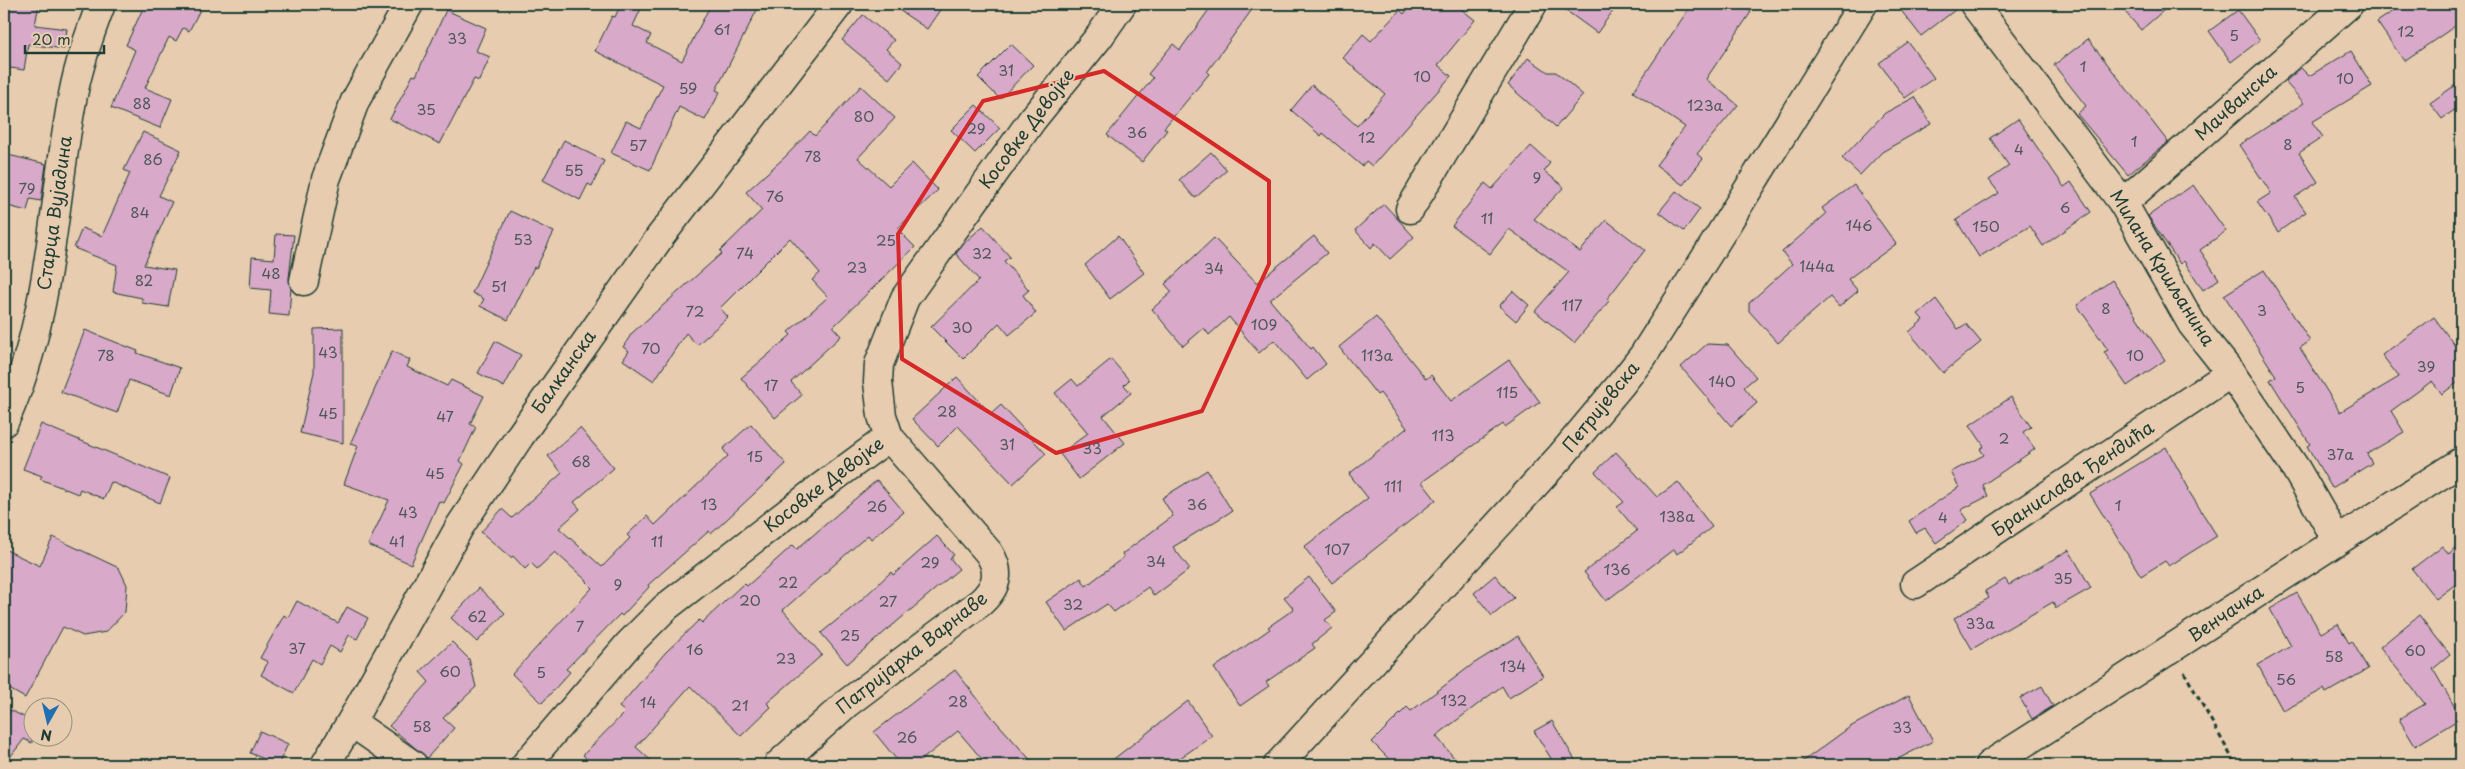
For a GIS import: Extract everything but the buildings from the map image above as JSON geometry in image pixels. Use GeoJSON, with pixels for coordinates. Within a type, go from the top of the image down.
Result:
{"type":"FeatureCollection","features":[{"type":"Feature","properties":{"kind":"street","name":"Старца Вујадина"},"geometry":{"type":"LineString","coordinates":[[4,422],[30,351],[44,295],[73,94],[86,43],[101,4]]}},
{"type":"Feature","properties":{"kind":"street"},"geometry":{"type":"LineString","coordinates":[[304,281],[329,170],[355,101],[409,4]]}},
{"type":"Feature","properties":{"kind":"street","name":"Балканска"},"geometry":{"type":"LineString","coordinates":[[324,765],[351,722],[460,526],[520,436],[660,237],[839,4]]}},
{"type":"Feature","properties":{"kind":"street","name":"Косовке Девојке"},"geometry":{"type":"LineString","coordinates":[[525,765],[628,645],[666,607],[889,437],[882,416],[878,382],[879,364],[905,298],[1032,120],[1122,4]]}},
{"type":"Feature","properties":{"kind":"street"},"geometry":{"type":"LineString","coordinates":[[1410,209],[1533,4]]}},
{"type":"Feature","properties":{"kind":"street","name":"Петријевска"},"geometry":{"type":"LineString","coordinates":[[1278,765],[1561,456],[1643,356],[1863,4]]}},
{"type":"Feature","properties":{"kind":"street","name":"Милана Кршљанина"},"geometry":{"type":"LineString","coordinates":[[1974,4],[2123,203],[2192,324],[2231,373],[2296,469],[2337,540]]}},
{"type":"Feature","properties":{"kind":"street","name":"Мачванска"},"geometry":{"type":"LineString","coordinates":[[2123,203],[2349,4]]}},
{"type":"Feature","properties":{"kind":"street","name":"Бранислава Ђендића"},"geometry":{"type":"LineString","coordinates":[[1915,584],[2231,373]]}},
{"type":"Feature","properties":{"kind":"street","name":"Патријарха Варнаве"},"geometry":{"type":"LineString","coordinates":[[778,765],[846,704],[981,602],[992,592],[996,582],[996,568],[988,553],[889,437]]}},
{"type":"Feature","properties":{"kind":"street","name":"Венчачка"},"geometry":{"type":"LineString","coordinates":[[1989,765],[2172,650],[2337,540],[2461,462]]}},
{"type":"Feature","properties":{"kind":"street"},"geometry":{"type":"LineString","coordinates":[[351,722],[413,765]]}},
{"type":"Feature","properties":{"kind":"path"},"geometry":{"type":"LineString","coordinates":[[2172,650],[2236,765]]}},
{"type":"Feature","properties":{"kind":"highlighted area"},"geometry":{"type":"Polygon","coordinates":[[[1104,71],[1269,181],[1269,264],[1202,411],[1056,453],[902,359],[898,234],[983,101],[1104,71]]]}}]}
